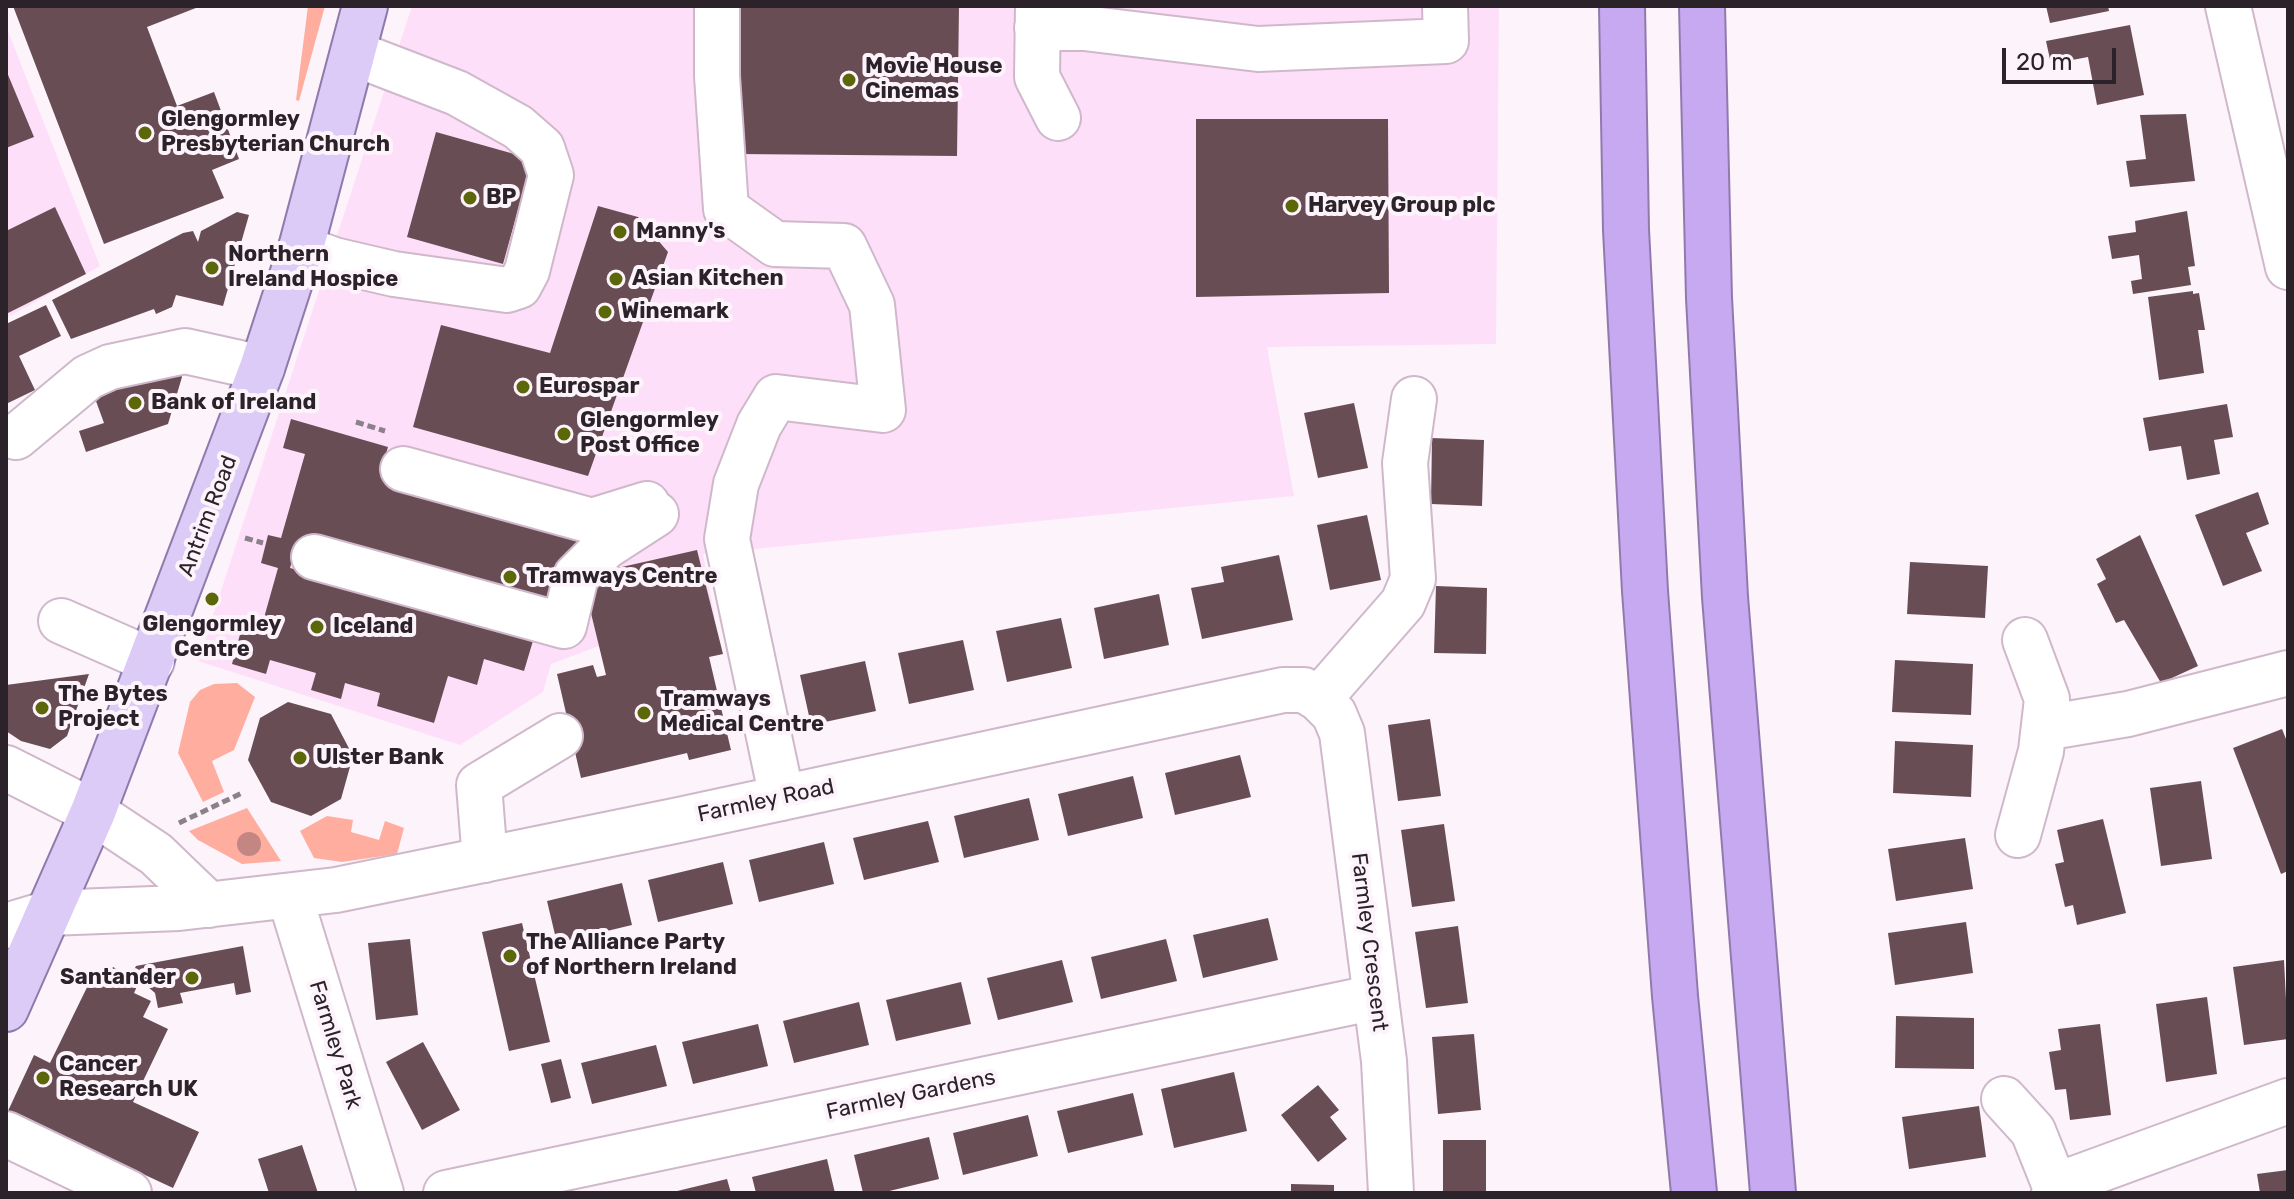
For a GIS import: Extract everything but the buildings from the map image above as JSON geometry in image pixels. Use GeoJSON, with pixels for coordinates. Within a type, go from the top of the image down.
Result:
{"type":"FeatureCollection","features":[{"type":"Feature","properties":{"kind":"highway"},"geometry":{"type":"LineString","coordinates":[[1622,6],[1626,230],[1645,591],[1675,996],[1694,1193]]}},
{"type":"Feature","properties":{"kind":"highway"},"geometry":{"type":"LineString","coordinates":[[1702,6],[1709,298],[1725,597],[1773,1193]]}},
{"type":"Feature","properties":{"kind":"main road","name":"Antrim Road"},"geometry":{"type":"LineString","coordinates":[[8,1002],[93,812],[262,368],[301,248],[365,6]]}},
{"type":"Feature","properties":{"kind":"street"},"geometry":{"type":"LineString","coordinates":[[717,6],[717,76],[726,209],[775,244],[844,246],[872,305],[883,410],[776,397],[759,425],[736,484],[727,539],[782,798]]}},
{"type":"Feature","properties":{"kind":"street"},"geometry":{"type":"LineString","coordinates":[[1058,118],[1037,77],[1038,31],[1084,28],[1258,49],[1446,41],[1445,6]]}},
{"type":"Feature","properties":{"kind":"street"},"geometry":{"type":"LineString","coordinates":[[2228,6],[2288,267]]}},
{"type":"Feature","properties":{"kind":"street"},"geometry":{"type":"LineString","coordinates":[[301,248],[334,260],[394,274],[507,290],[519,286],[527,271],[551,175],[542,148],[518,127],[457,93],[353,53]]}},
{"type":"Feature","properties":{"kind":"street"},"geometry":{"type":"LineString","coordinates":[[16,437],[88,377],[110,367],[185,351],[262,368]]}},
{"type":"Feature","properties":{"kind":"street"},"geometry":{"type":"LineString","coordinates":[[1319,699],[1403,603],[1413,579],[1405,463],[1414,399]]}},
{"type":"Feature","properties":{"kind":"street"},"geometry":{"type":"LineString","coordinates":[[314,557],[564,626],[576,576],[605,547],[653,508],[592,521],[403,469]]}},
{"type":"Feature","properties":{"kind":"street"},"geometry":{"type":"LineString","coordinates":[[61,621],[152,661]]}},
{"type":"Feature","properties":{"kind":"street"},"geometry":{"type":"LineString","coordinates":[[2018,835],[2044,728],[2047,699],[2025,640]]}},
{"type":"Feature","properties":{"kind":"street"},"geometry":{"type":"LineString","coordinates":[[2044,728],[2128,714],[2288,673]]}},
{"type":"Feature","properties":{"kind":"street","name":"Farmley Road"},"geometry":{"type":"LineString","coordinates":[[6,926],[49,913],[91,914],[290,897],[485,860],[1283,690],[1304,690],[1319,699]]}},
{"type":"Feature","properties":{"kind":"street","name":"Farmley Crescent"},"geometry":{"type":"LineString","coordinates":[[1319,699],[1334,714],[1342,733],[1384,1061],[1391,1193]]}},
{"type":"Feature","properties":{"kind":"street"},"geometry":{"type":"LineString","coordinates":[[485,860],[479,785],[560,736]]}},
{"type":"Feature","properties":{"kind":"street"},"geometry":{"type":"LineString","coordinates":[[6,768],[93,812],[156,854],[209,905]]}},
{"type":"Feature","properties":{"kind":"street","name":"Farmley Park"},"geometry":{"type":"LineString","coordinates":[[290,897],[381,1193]]}},
{"type":"Feature","properties":{"kind":"street","name":"Farmley Gardens"},"geometry":{"type":"LineString","coordinates":[[446,1193],[1376,997]]}},
{"type":"Feature","properties":{"kind":"street"},"geometry":{"type":"LineString","coordinates":[[2004,1099],[2033,1131],[2054,1190],[2288,1101]]}},
{"type":"Feature","properties":{"kind":"street"},"geometry":{"type":"LineString","coordinates":[[6,1134],[129,1193]]}},
{"type":"Feature","properties":{"kind":"path"},"geometry":{"type":"LineString","coordinates":[[245,538],[263,543]]}},
{"type":"Feature","properties":{"kind":"path"},"geometry":{"type":"LineString","coordinates":[[174,825],[244,792]]}},
{"type":"Feature","properties":{"kind":"shaded area"},"geometry":{"type":"Polygon","coordinates":[[[308,6],[325,6],[299,101],[296,100],[308,6]]]}},
{"type":"Feature","properties":{"kind":"shaded area"},"geometry":{"type":"Polygon","coordinates":[[[412,6],[1499,6],[1496,344],[1267,347],[1294,496],[703,554],[715,618],[599,646],[551,664],[543,692],[460,745],[198,661],[412,6]]]}},
{"type":"Feature","properties":{"kind":"shaded area"},"geometry":{"type":"Polygon","coordinates":[[[6,26],[100,266],[6,318],[6,26]]]}},
{"type":"Feature","properties":{"kind":"shaded area"},"geometry":{"type":"Polygon","coordinates":[[[237,683],[255,697],[234,750],[212,761],[224,792],[203,802],[178,753],[190,702],[200,690],[214,684],[237,683]]]}},
{"type":"Feature","properties":{"kind":"shaded area"},"geometry":{"type":"Polygon","coordinates":[[[247,808],[281,861],[242,864],[198,840],[189,831],[247,808]]]}},
{"type":"Feature","properties":{"kind":"shaded area"},"geometry":{"type":"Polygon","coordinates":[[[327,816],[353,820],[351,832],[379,840],[385,821],[404,828],[397,854],[342,862],[314,858],[300,831],[327,816]]]}},
{"type":"Feature","properties":{"kind":"place","name":"Movie House Cinemas"},"geometry":{"type":"Point","coordinates":[849,80]}},
{"type":"Feature","properties":{"kind":"place","name":"Glengormley Presbyterian Church"},"geometry":{"type":"Point","coordinates":[145,133]}},
{"type":"Feature","properties":{"kind":"place","name":"BP"},"geometry":{"type":"Point","coordinates":[470,198]}},
{"type":"Feature","properties":{"kind":"place","name":"Harvey Group plc"},"geometry":{"type":"Point","coordinates":[1292,206]}},
{"type":"Feature","properties":{"kind":"place","name":"Manny's"},"geometry":{"type":"Point","coordinates":[620,232]}},
{"type":"Feature","properties":{"kind":"place","name":"Northern Ireland Hospice"},"geometry":{"type":"Point","coordinates":[212,268]}},
{"type":"Feature","properties":{"kind":"place","name":"Asian Kitchen"},"geometry":{"type":"Point","coordinates":[616,279]}},
{"type":"Feature","properties":{"kind":"place","name":"Winemark"},"geometry":{"type":"Point","coordinates":[605,312]}},
{"type":"Feature","properties":{"kind":"place","name":"Eurospar"},"geometry":{"type":"Point","coordinates":[523,387]}},
{"type":"Feature","properties":{"kind":"place","name":"Bank of Ireland"},"geometry":{"type":"Point","coordinates":[135,403]}},
{"type":"Feature","properties":{"kind":"place","name":"Glengormley Post Office"},"geometry":{"type":"Point","coordinates":[564,434]}},
{"type":"Feature","properties":{"kind":"place","name":"Tramways Centre"},"geometry":{"type":"Point","coordinates":[510,577]}},
{"type":"Feature","properties":{"kind":"place","name":"Glengormley Centre"},"geometry":{"type":"Point","coordinates":[212,599]}},
{"type":"Feature","properties":{"kind":"place","name":"Iceland"},"geometry":{"type":"Point","coordinates":[317,627]}},
{"type":"Feature","properties":{"kind":"place","name":"The Bytes Project"},"geometry":{"type":"Point","coordinates":[42,708]}},
{"type":"Feature","properties":{"kind":"place","name":"Tramways Medical Centre"},"geometry":{"type":"Point","coordinates":[644,713]}},
{"type":"Feature","properties":{"kind":"place","name":"Ulster Bank"},"geometry":{"type":"Point","coordinates":[300,758]}},
{"type":"Feature","properties":{"kind":"place","name":"The Alliance Party of Northern Ireland"},"geometry":{"type":"Point","coordinates":[510,956]}},
{"type":"Feature","properties":{"kind":"place","name":"Santander"},"geometry":{"type":"Point","coordinates":[192,978]}},
{"type":"Feature","properties":{"kind":"place","name":"Cancer Research UK"},"geometry":{"type":"Point","coordinates":[43,1078]}}]}
